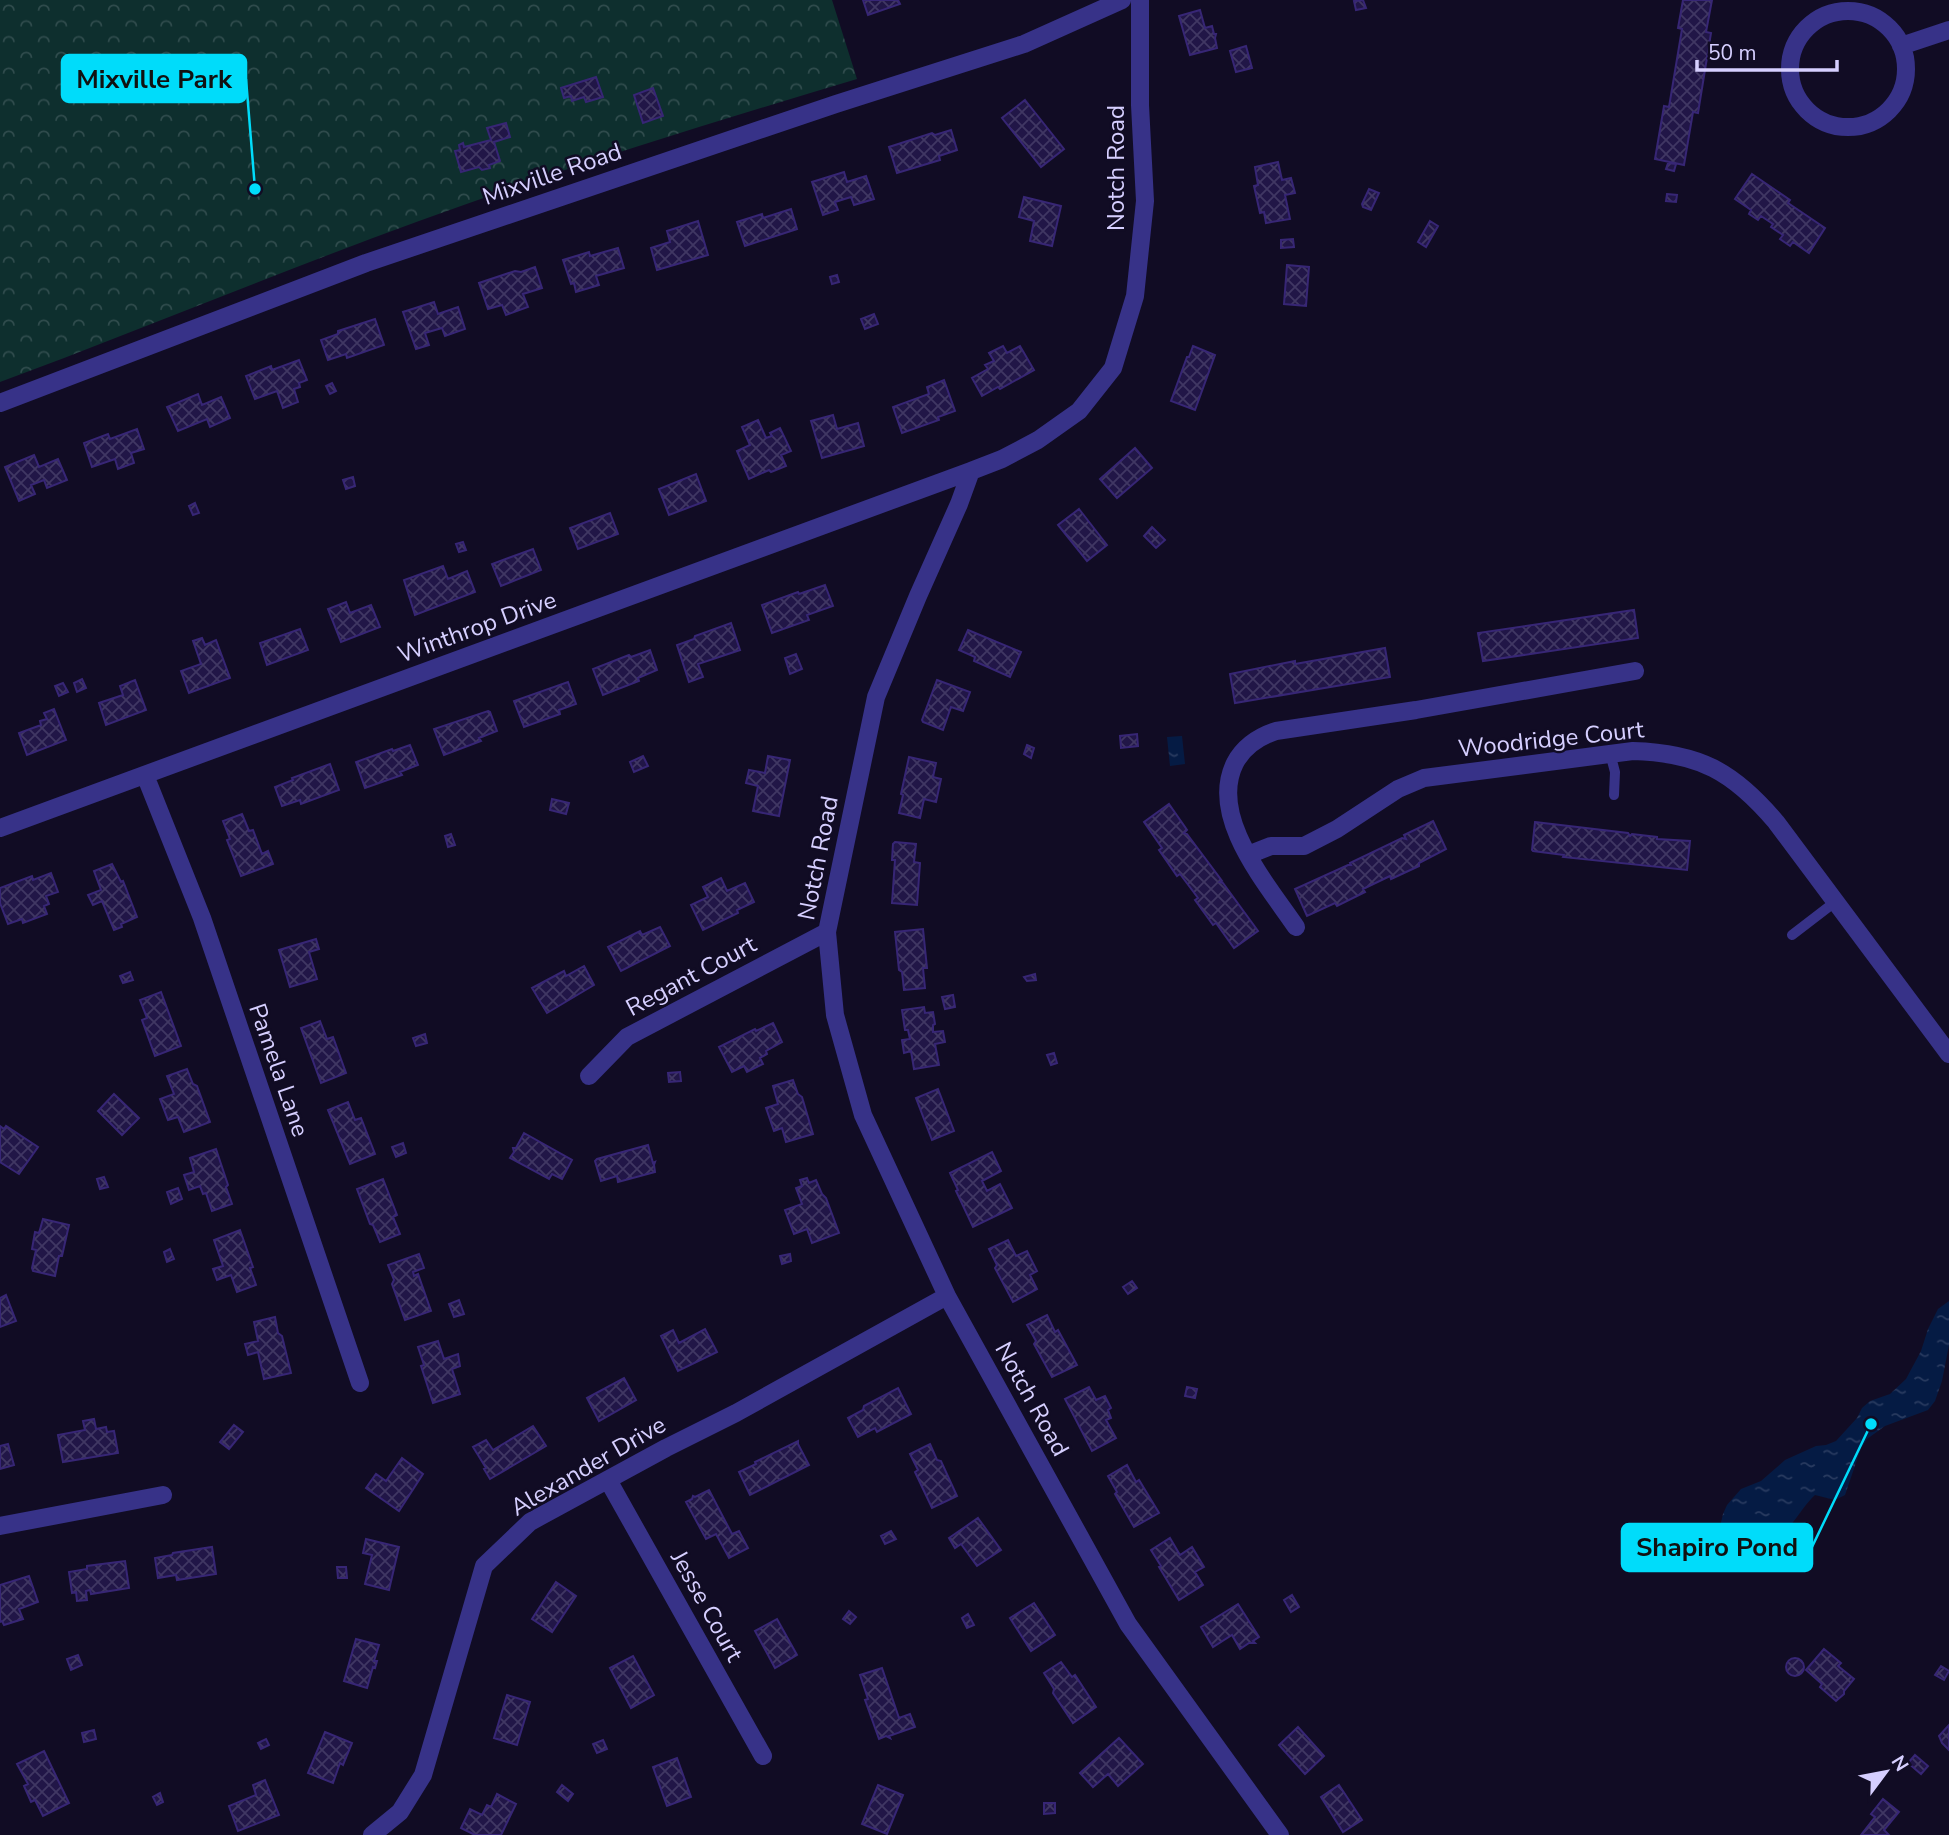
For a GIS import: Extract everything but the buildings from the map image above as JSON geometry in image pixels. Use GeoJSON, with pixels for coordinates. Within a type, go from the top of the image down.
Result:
{"type":"FeatureCollection","features":[{"type":"Feature","properties":{"kind":"street","name":"Mixville Road"},"geometry":{"type":"LineString","coordinates":[[0,403],[366,263],[836,104],[1024,44],[1122,0]]}},
{"type":"Feature","properties":{"kind":"street","name":"Notch Road"},"geometry":{"type":"LineString","coordinates":[[1140,0],[1140,105],[1145,201],[1135,296],[1112,368],[1079,411],[1038,440],[1002,459],[971,471],[876,697],[827,932],[835,1015],[863,1115],[947,1296],[1128,1624],[1280,1835]]}},
{"type":"Feature","properties":{"kind":"street"},"geometry":{"type":"LineString","coordinates":[[1850,11],[1875,18],[1894,35],[1901,46],[1905,69],[1901,92],[1888,111],[1866,124],[1839,126],[1826,122],[1814,116],[1796,95],[1791,82],[1791,55],[1803,32],[1824,16],[1850,11]]}},
{"type":"Feature","properties":{"kind":"street"},"geometry":{"type":"LineString","coordinates":[[1901,46],[1949,30]]}},
{"type":"Feature","properties":{"kind":"street","name":"Winthrop Drive"},"geometry":{"type":"LineString","coordinates":[[0,828],[971,471]]}},
{"type":"Feature","properties":{"kind":"street","name":"Woodridge Court"},"geometry":{"type":"LineString","coordinates":[[1296,927],[1248,855],[1234,828],[1228,808],[1230,774],[1236,760],[1249,745],[1276,731],[1416,710],[1635,671]]}},
{"type":"Feature","properties":{"kind":"street","name":"Woodridge Court"},"geometry":{"type":"LineString","coordinates":[[1248,855],[1271,846],[1304,846],[1337,829],[1398,789],[1424,778],[1610,753],[1647,752],[1679,756],[1715,768],[1755,797],[1949,1054]]}},
{"type":"Feature","properties":{"kind":"street","name":"Pamela Lane"},"geometry":{"type":"LineString","coordinates":[[145,775],[202,918],[360,1383]]}},
{"type":"Feature","properties":{"kind":"street","name":"Regant Court"},"geometry":{"type":"LineString","coordinates":[[589,1076],[627,1037],[827,932]]}},
{"type":"Feature","properties":{"kind":"street","name":"Alexander Drive"},"geometry":{"type":"LineString","coordinates":[[372,1835],[400,1812],[423,1775],[484,1566],[530,1522],[736,1413],[947,1296]]}},
{"type":"Feature","properties":{"kind":"street","name":"Jesse Court"},"geometry":{"type":"LineString","coordinates":[[608,1479],[762,1756]]}},
{"type":"Feature","properties":{"kind":"street"},"geometry":{"type":"LineString","coordinates":[[0,1526],[163,1494]]}},
{"type":"Feature","properties":{"kind":"lane"},"geometry":{"type":"LineString","coordinates":[[1610,753],[1615,772],[1614,795]]}},
{"type":"Feature","properties":{"kind":"lane"},"geometry":{"type":"LineString","coordinates":[[1792,935],[1835,902]]}},
{"type":"Feature","properties":{"kind":"green space"},"geometry":{"type":"Polygon","coordinates":[[[0,0],[832,0],[857,79],[473,201],[0,382],[0,0]]]}},
{"type":"Feature","properties":{"kind":"water"},"geometry":{"type":"Polygon","coordinates":[[[1182,736],[1185,764],[1170,766],[1167,737],[1182,736]]]}},
{"type":"Feature","properties":{"kind":"water"},"geometry":{"type":"Polygon","coordinates":[[[1949,1301],[1949,1345],[1935,1401],[1928,1410],[1885,1426],[1867,1439],[1861,1448],[1845,1495],[1835,1500],[1815,1495],[1776,1542],[1761,1548],[1719,1531],[1727,1505],[1741,1489],[1761,1481],[1785,1460],[1816,1446],[1836,1441],[1857,1418],[1862,1408],[1870,1401],[1890,1394],[1906,1379],[1938,1309],[1949,1301]]]}},
{"type":"Feature","properties":{"kind":"place","name":"Mixville Park"},"geometry":{"type":"Point","coordinates":[255,189]}},
{"type":"Feature","properties":{"kind":"place","name":"Shapiro Pond"},"geometry":{"type":"Point","coordinates":[1871,1424]}}]}
